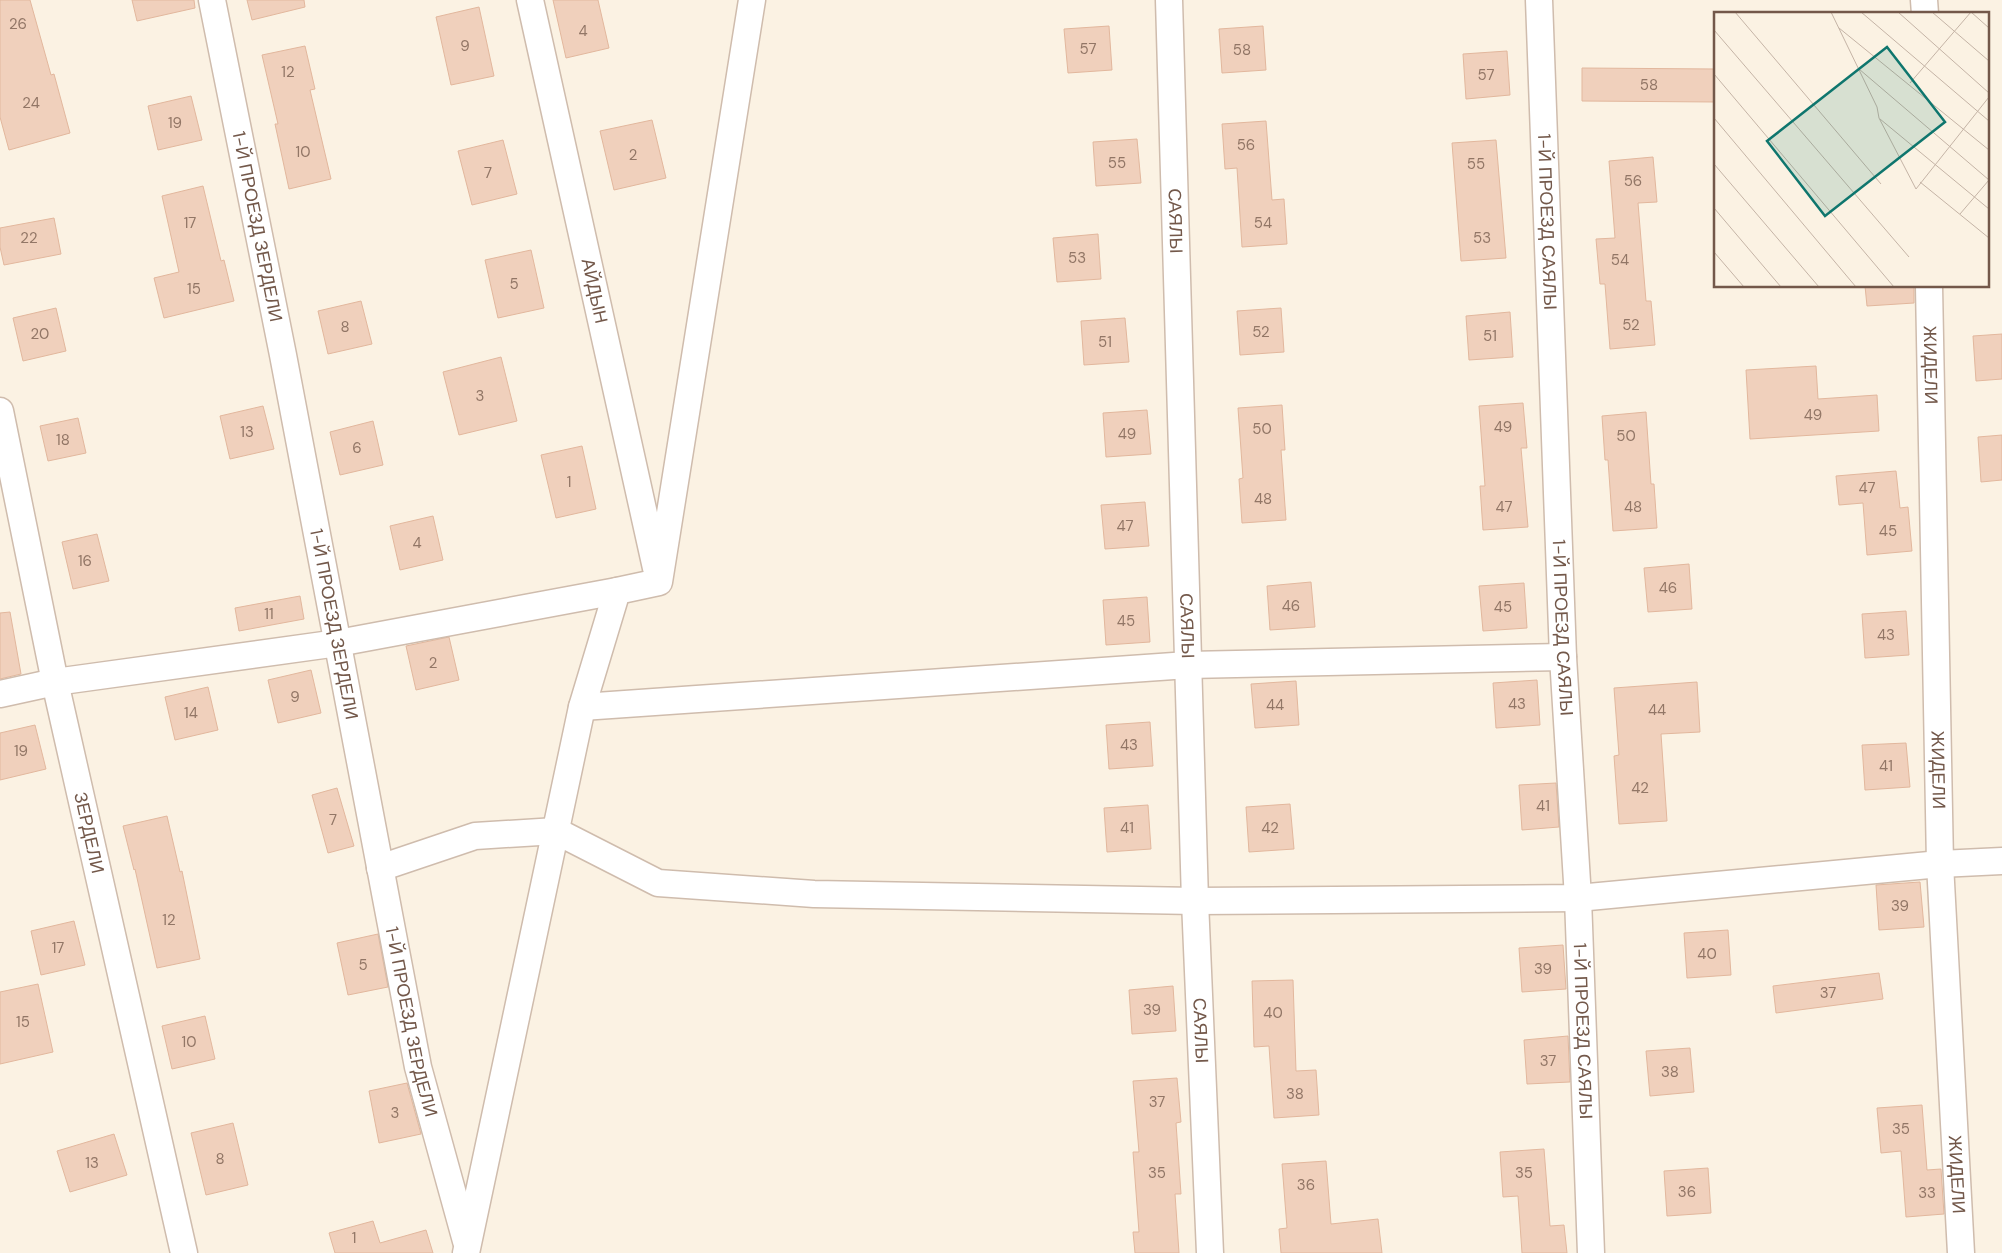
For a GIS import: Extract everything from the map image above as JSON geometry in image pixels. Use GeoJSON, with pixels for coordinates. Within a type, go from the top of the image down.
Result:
{"type":"FeatureCollection","features":[{"type":"Feature","properties":{"kind":"street","name":"1-Й ПРОЕЗД ЗЕРДЕЛИ"},"geometry":{"type":"LineString","coordinates":[[212,0],[338,643],[418,1067],[467,1249]]}},
{"type":"Feature","properties":{"kind":"street","name":"АЙДЫН"},"geometry":{"type":"LineString","coordinates":[[530,0],[659,582]]}},
{"type":"Feature","properties":{"kind":"street"},"geometry":{"type":"LineString","coordinates":[[0,694],[55,682],[338,643],[659,582],[752,0]]}},
{"type":"Feature","properties":{"kind":"street","name":"САЯЛЫ"},"geometry":{"type":"LineString","coordinates":[[1169,0],[1195,900],[1210,1253]]}},
{"type":"Feature","properties":{"kind":"street","name":"1-Й ПРОЕЗД САЯЛЫ"},"geometry":{"type":"LineString","coordinates":[[1539,0],[1563,657],[1578,898],[1591,1253]]}},
{"type":"Feature","properties":{"kind":"street","name":"ЖИДЕЛИ"},"geometry":{"type":"LineString","coordinates":[[1929,288],[1940,864],[1961,1253]]}},
{"type":"Feature","properties":{"kind":"street","name":"ЗЕРДЕЛИ"},"geometry":{"type":"LineString","coordinates":[[0,410],[55,682],[184,1253]]}},
{"type":"Feature","properties":{"kind":"street"},"geometry":{"type":"LineString","coordinates":[[467,1249],[582,707],[617,591]]}},
{"type":"Feature","properties":{"kind":"street"},"geometry":{"type":"LineString","coordinates":[[582,707],[1188,665],[1563,657]]}},
{"type":"Feature","properties":{"kind":"street"},"geometry":{"type":"LineString","coordinates":[[380,868],[476,836],[556,831],[658,883],[814,894],[1195,900],[1578,898],[1940,864],[2002,861]]}},
{"type":"Feature","properties":{"kind":"building"},"geometry":{"type":"Polygon","coordinates":[[[0,0],[30,0],[51,75],[54,74],[70,133],[9,150],[0,117],[0,0]]]}},
{"type":"Feature","properties":{"kind":"building"},"geometry":{"type":"Polygon","coordinates":[[[132,0],[194,0],[195,8],[137,21],[132,0]]]}},
{"type":"Feature","properties":{"kind":"building"},"geometry":{"type":"Polygon","coordinates":[[[247,0],[304,0],[305,7],[252,20],[247,0]]]}},
{"type":"Feature","properties":{"kind":"building"},"geometry":{"type":"Polygon","coordinates":[[[553,0],[598,0],[609,48],[566,58],[553,0]]]}},
{"type":"Feature","properties":{"kind":"building"},"geometry":{"type":"Polygon","coordinates":[[[479,7],[494,76],[451,85],[436,17],[479,7]]]}},
{"type":"Feature","properties":{"kind":"building"},"geometry":{"type":"Polygon","coordinates":[[[1109,26],[1112,70],[1068,73],[1064,29],[1109,26]]]}},
{"type":"Feature","properties":{"kind":"building"},"geometry":{"type":"Polygon","coordinates":[[[1263,26],[1266,70],[1222,73],[1219,29],[1263,26]]]}},
{"type":"Feature","properties":{"kind":"building"},"geometry":{"type":"Polygon","coordinates":[[[305,46],[315,89],[310,90],[331,179],[289,189],[275,124],[278,124],[262,55],[305,46]]]}},
{"type":"Feature","properties":{"kind":"building"},"geometry":{"type":"Polygon","coordinates":[[[1507,51],[1510,95],[1466,99],[1463,54],[1507,51]]]}},
{"type":"Feature","properties":{"kind":"building"},"geometry":{"type":"Polygon","coordinates":[[[1582,68],[1714,69],[1714,102],[1582,101],[1582,68]]]}},
{"type":"Feature","properties":{"kind":"building"},"geometry":{"type":"Polygon","coordinates":[[[191,96],[202,140],[158,150],[148,106],[191,96]]]}},
{"type":"Feature","properties":{"kind":"building"},"geometry":{"type":"Polygon","coordinates":[[[652,120],[666,178],[614,190],[600,131],[652,120]]]}},
{"type":"Feature","properties":{"kind":"building"},"geometry":{"type":"Polygon","coordinates":[[[1266,121],[1272,200],[1284,199],[1287,244],[1242,247],[1237,168],[1225,169],[1222,124],[1266,121]]]}},
{"type":"Feature","properties":{"kind":"building"},"geometry":{"type":"Polygon","coordinates":[[[1137,139],[1141,183],[1096,186],[1093,142],[1137,139]]]}},
{"type":"Feature","properties":{"kind":"building"},"geometry":{"type":"Polygon","coordinates":[[[503,140],[517,194],[472,205],[458,151],[503,140]]]}},
{"type":"Feature","properties":{"kind":"building"},"geometry":{"type":"Polygon","coordinates":[[[1496,140],[1506,258],[1461,261],[1452,143],[1496,140]]]}},
{"type":"Feature","properties":{"kind":"building"},"geometry":{"type":"Polygon","coordinates":[[[1653,157],[1657,202],[1638,203],[1646,301],[1651,301],[1655,345],[1610,349],[1605,284],[1600,284],[1596,239],[1615,238],[1609,161],[1653,157]]]}},
{"type":"Feature","properties":{"kind":"building"},"geometry":{"type":"Polygon","coordinates":[[[203,186],[221,261],[224,260],[234,301],[164,318],[154,278],[179,272],[162,196],[203,186]]]}},
{"type":"Feature","properties":{"kind":"building"},"geometry":{"type":"Polygon","coordinates":[[[54,218],[61,254],[4,265],[0,247],[0,228],[54,218]]]}},
{"type":"Feature","properties":{"kind":"building"},"geometry":{"type":"Polygon","coordinates":[[[1098,234],[1101,279],[1057,282],[1053,238],[1098,234]]]}},
{"type":"Feature","properties":{"kind":"building"},"geometry":{"type":"Polygon","coordinates":[[[531,250],[544,308],[498,318],[485,260],[531,250]]]}},
{"type":"Feature","properties":{"kind":"building"},"geometry":{"type":"Polygon","coordinates":[[[1865,288],[1914,288],[1914,303],[1867,306],[1865,288]]]}},
{"type":"Feature","properties":{"kind":"building"},"geometry":{"type":"Polygon","coordinates":[[[361,301],[372,344],[328,354],[318,311],[361,301]]]}},
{"type":"Feature","properties":{"kind":"building"},"geometry":{"type":"Polygon","coordinates":[[[56,308],[66,351],[23,361],[13,318],[56,308]]]}},
{"type":"Feature","properties":{"kind":"building"},"geometry":{"type":"Polygon","coordinates":[[[1281,308],[1284,352],[1240,355],[1237,311],[1281,308]]]}},
{"type":"Feature","properties":{"kind":"building"},"geometry":{"type":"Polygon","coordinates":[[[1510,312],[1513,357],[1469,360],[1466,316],[1510,312]]]}},
{"type":"Feature","properties":{"kind":"building"},"geometry":{"type":"Polygon","coordinates":[[[1125,318],[1129,362],[1084,365],[1081,321],[1125,318]]]}},
{"type":"Feature","properties":{"kind":"building"},"geometry":{"type":"Polygon","coordinates":[[[2002,334],[2002,379],[1976,381],[1973,336],[2002,334]]]}},
{"type":"Feature","properties":{"kind":"building"},"geometry":{"type":"Polygon","coordinates":[[[501,357],[517,421],[459,435],[443,372],[501,357]]]}},
{"type":"Feature","properties":{"kind":"building"},"geometry":{"type":"Polygon","coordinates":[[[1816,366],[1818,399],[1877,395],[1879,431],[1750,439],[1746,370],[1816,366]]]}},
{"type":"Feature","properties":{"kind":"building"},"geometry":{"type":"Polygon","coordinates":[[[1523,403],[1527,448],[1521,448],[1528,527],[1483,530],[1480,486],[1485,486],[1479,406],[1523,403]]]}},
{"type":"Feature","properties":{"kind":"building"},"geometry":{"type":"Polygon","coordinates":[[[1282,405],[1285,450],[1281,450],[1286,520],[1242,523],[1239,479],[1243,478],[1238,408],[1282,405]]]}},
{"type":"Feature","properties":{"kind":"building"},"geometry":{"type":"Polygon","coordinates":[[[263,406],[274,449],[230,459],[220,416],[263,406]]]}},
{"type":"Feature","properties":{"kind":"building"},"geometry":{"type":"Polygon","coordinates":[[[1147,410],[1151,454],[1106,457],[1103,413],[1147,410]]]}},
{"type":"Feature","properties":{"kind":"building"},"geometry":{"type":"Polygon","coordinates":[[[1646,412],[1651,484],[1654,484],[1657,528],[1613,531],[1608,460],[1605,460],[1602,416],[1646,412]]]}},
{"type":"Feature","properties":{"kind":"building"},"geometry":{"type":"Polygon","coordinates":[[[78,418],[86,453],[48,461],[40,426],[78,418]]]}},
{"type":"Feature","properties":{"kind":"building"},"geometry":{"type":"Polygon","coordinates":[[[373,421],[383,465],[340,475],[330,432],[373,421]]]}},
{"type":"Feature","properties":{"kind":"building"},"geometry":{"type":"Polygon","coordinates":[[[2002,435],[2002,480],[1981,482],[1978,437],[2002,435]]]}},
{"type":"Feature","properties":{"kind":"building"},"geometry":{"type":"Polygon","coordinates":[[[582,446],[596,509],[556,518],[541,455],[582,446]]]}},
{"type":"Feature","properties":{"kind":"building"},"geometry":{"type":"Polygon","coordinates":[[[1896,471],[1900,508],[1908,507],[1912,551],[1867,555],[1863,503],[1839,505],[1836,476],[1896,471]]]}},
{"type":"Feature","properties":{"kind":"building"},"geometry":{"type":"Polygon","coordinates":[[[1145,502],[1149,546],[1105,549],[1101,505],[1145,502]]]}},
{"type":"Feature","properties":{"kind":"building"},"geometry":{"type":"Polygon","coordinates":[[[433,516],[443,560],[400,570],[390,526],[433,516]]]}},
{"type":"Feature","properties":{"kind":"building"},"geometry":{"type":"Polygon","coordinates":[[[97,534],[109,581],[73,589],[62,542],[97,534]]]}},
{"type":"Feature","properties":{"kind":"building"},"geometry":{"type":"Polygon","coordinates":[[[1689,564],[1692,609],[1648,612],[1644,568],[1689,564]]]}},
{"type":"Feature","properties":{"kind":"building"},"geometry":{"type":"Polygon","coordinates":[[[1311,582],[1315,627],[1270,630],[1267,586],[1311,582]]]}},
{"type":"Feature","properties":{"kind":"building"},"geometry":{"type":"Polygon","coordinates":[[[1524,583],[1527,628],[1483,631],[1479,586],[1524,583]]]}},
{"type":"Feature","properties":{"kind":"building"},"geometry":{"type":"Polygon","coordinates":[[[300,596],[304,619],[239,631],[235,608],[300,596]]]}},
{"type":"Feature","properties":{"kind":"building"},"geometry":{"type":"Polygon","coordinates":[[[1147,597],[1150,642],[1106,645],[1103,600],[1147,597]]]}},
{"type":"Feature","properties":{"kind":"building"},"geometry":{"type":"Polygon","coordinates":[[[1906,611],[1909,655],[1865,658],[1862,614],[1906,611]]]}},
{"type":"Feature","properties":{"kind":"building"},"geometry":{"type":"Polygon","coordinates":[[[10,612],[21,674],[0,679],[0,613],[10,612]]]}},
{"type":"Feature","properties":{"kind":"building"},"geometry":{"type":"Polygon","coordinates":[[[449,637],[459,680],[416,690],[406,646],[449,637]]]}},
{"type":"Feature","properties":{"kind":"building"},"geometry":{"type":"Polygon","coordinates":[[[311,670],[321,713],[278,723],[268,680],[311,670]]]}},
{"type":"Feature","properties":{"kind":"building"},"geometry":{"type":"Polygon","coordinates":[[[1537,680],[1540,725],[1496,728],[1493,683],[1537,680]]]}},
{"type":"Feature","properties":{"kind":"building"},"geometry":{"type":"Polygon","coordinates":[[[1296,681],[1299,725],[1255,728],[1251,684],[1296,681]]]}},
{"type":"Feature","properties":{"kind":"building"},"geometry":{"type":"Polygon","coordinates":[[[1697,682],[1700,732],[1661,734],[1667,821],[1619,824],[1614,756],[1619,755],[1614,688],[1697,682]]]}},
{"type":"Feature","properties":{"kind":"building"},"geometry":{"type":"Polygon","coordinates":[[[208,687],[218,730],[175,740],[165,697],[208,687]]]}},
{"type":"Feature","properties":{"kind":"building"},"geometry":{"type":"Polygon","coordinates":[[[1150,722],[1153,766],[1109,769],[1106,725],[1150,722]]]}},
{"type":"Feature","properties":{"kind":"building"},"geometry":{"type":"Polygon","coordinates":[[[35,725],[46,769],[0,780],[0,733],[35,725]]]}},
{"type":"Feature","properties":{"kind":"building"},"geometry":{"type":"Polygon","coordinates":[[[1906,743],[1910,787],[1865,790],[1862,745],[1906,743]]]}},
{"type":"Feature","properties":{"kind":"building"},"geometry":{"type":"Polygon","coordinates":[[[1556,783],[1559,827],[1522,830],[1519,785],[1556,783]]]}},
{"type":"Feature","properties":{"kind":"building"},"geometry":{"type":"Polygon","coordinates":[[[337,788],[354,846],[328,853],[312,795],[337,788]]]}},
{"type":"Feature","properties":{"kind":"building"},"geometry":{"type":"Polygon","coordinates":[[[1290,804],[1294,849],[1249,852],[1246,807],[1290,804]]]}},
{"type":"Feature","properties":{"kind":"building"},"geometry":{"type":"Polygon","coordinates":[[[1148,805],[1151,849],[1107,852],[1104,808],[1148,805]]]}},
{"type":"Feature","properties":{"kind":"building"},"geometry":{"type":"Polygon","coordinates":[[[167,816],[180,872],[182,871],[200,959],[157,968],[135,869],[123,826],[167,816]]]}},
{"type":"Feature","properties":{"kind":"building"},"geometry":{"type":"Polygon","coordinates":[[[1920,882],[1924,927],[1879,930],[1876,885],[1920,882]]]}},
{"type":"Feature","properties":{"kind":"building"},"geometry":{"type":"Polygon","coordinates":[[[74,921],[85,965],[41,975],[31,931],[74,921]]]}},
{"type":"Feature","properties":{"kind":"building"},"geometry":{"type":"Polygon","coordinates":[[[1728,930],[1731,975],[1687,978],[1684,933],[1728,930]]]}},
{"type":"Feature","properties":{"kind":"building"},"geometry":{"type":"Polygon","coordinates":[[[378,934],[388,987],[348,995],[337,943],[378,934]]]}},
{"type":"Feature","properties":{"kind":"building"},"geometry":{"type":"Polygon","coordinates":[[[1563,945],[1566,989],[1522,992],[1519,948],[1563,945]]]}},
{"type":"Feature","properties":{"kind":"building"},"geometry":{"type":"Polygon","coordinates":[[[1879,973],[1883,999],[1776,1013],[1773,986],[1879,973]]]}},
{"type":"Feature","properties":{"kind":"building"},"geometry":{"type":"Polygon","coordinates":[[[1293,980],[1296,1071],[1316,1070],[1319,1115],[1274,1118],[1269,1046],[1254,1047],[1252,981],[1293,980]]]}},
{"type":"Feature","properties":{"kind":"building"},"geometry":{"type":"Polygon","coordinates":[[[38,984],[53,1052],[0,1064],[0,992],[38,984]]]}},
{"type":"Feature","properties":{"kind":"building"},"geometry":{"type":"Polygon","coordinates":[[[1173,986],[1176,1031],[1132,1034],[1129,990],[1173,986]]]}},
{"type":"Feature","properties":{"kind":"building"},"geometry":{"type":"Polygon","coordinates":[[[205,1016],[215,1059],[172,1069],[162,1026],[205,1016]]]}},
{"type":"Feature","properties":{"kind":"building"},"geometry":{"type":"Polygon","coordinates":[[[1568,1036],[1570,1082],[1527,1084],[1524,1040],[1568,1036]]]}},
{"type":"Feature","properties":{"kind":"building"},"geometry":{"type":"Polygon","coordinates":[[[1690,1048],[1694,1092],[1650,1096],[1646,1051],[1690,1048]]]}},
{"type":"Feature","properties":{"kind":"building"},"geometry":{"type":"Polygon","coordinates":[[[1177,1078],[1181,1122],[1176,1123],[1181,1194],[1175,1194],[1179,1253],[1135,1253],[1133,1232],[1139,1232],[1133,1152],[1139,1152],[1133,1081],[1177,1078]]]}},
{"type":"Feature","properties":{"kind":"building"},"geometry":{"type":"Polygon","coordinates":[[[407,1083],[421,1134],[379,1143],[369,1091],[407,1083]]]}},
{"type":"Feature","properties":{"kind":"building"},"geometry":{"type":"Polygon","coordinates":[[[1922,1105],[1927,1170],[1941,1169],[1944,1214],[1906,1217],[1901,1151],[1881,1153],[1877,1108],[1922,1105]]]}},
{"type":"Feature","properties":{"kind":"building"},"geometry":{"type":"Polygon","coordinates":[[[233,1123],[248,1185],[206,1195],[191,1133],[233,1123]]]}},
{"type":"Feature","properties":{"kind":"building"},"geometry":{"type":"Polygon","coordinates":[[[114,1134],[127,1175],[70,1192],[57,1151],[114,1134]]]}},
{"type":"Feature","properties":{"kind":"building"},"geometry":{"type":"Polygon","coordinates":[[[1544,1149],[1550,1226],[1564,1225],[1567,1253],[1522,1253],[1518,1196],[1503,1197],[1500,1152],[1544,1149]]]}},
{"type":"Feature","properties":{"kind":"building"},"geometry":{"type":"Polygon","coordinates":[[[1326,1161],[1331,1224],[1378,1219],[1382,1253],[1281,1253],[1279,1229],[1287,1228],[1282,1164],[1326,1161]]]}},
{"type":"Feature","properties":{"kind":"building"},"geometry":{"type":"Polygon","coordinates":[[[1708,1168],[1711,1213],[1667,1216],[1664,1171],[1708,1168]]]}},
{"type":"Feature","properties":{"kind":"building"},"geometry":{"type":"Polygon","coordinates":[[[373,1221],[380,1243],[426,1230],[433,1253],[335,1253],[329,1233],[373,1221]]]}}]}
